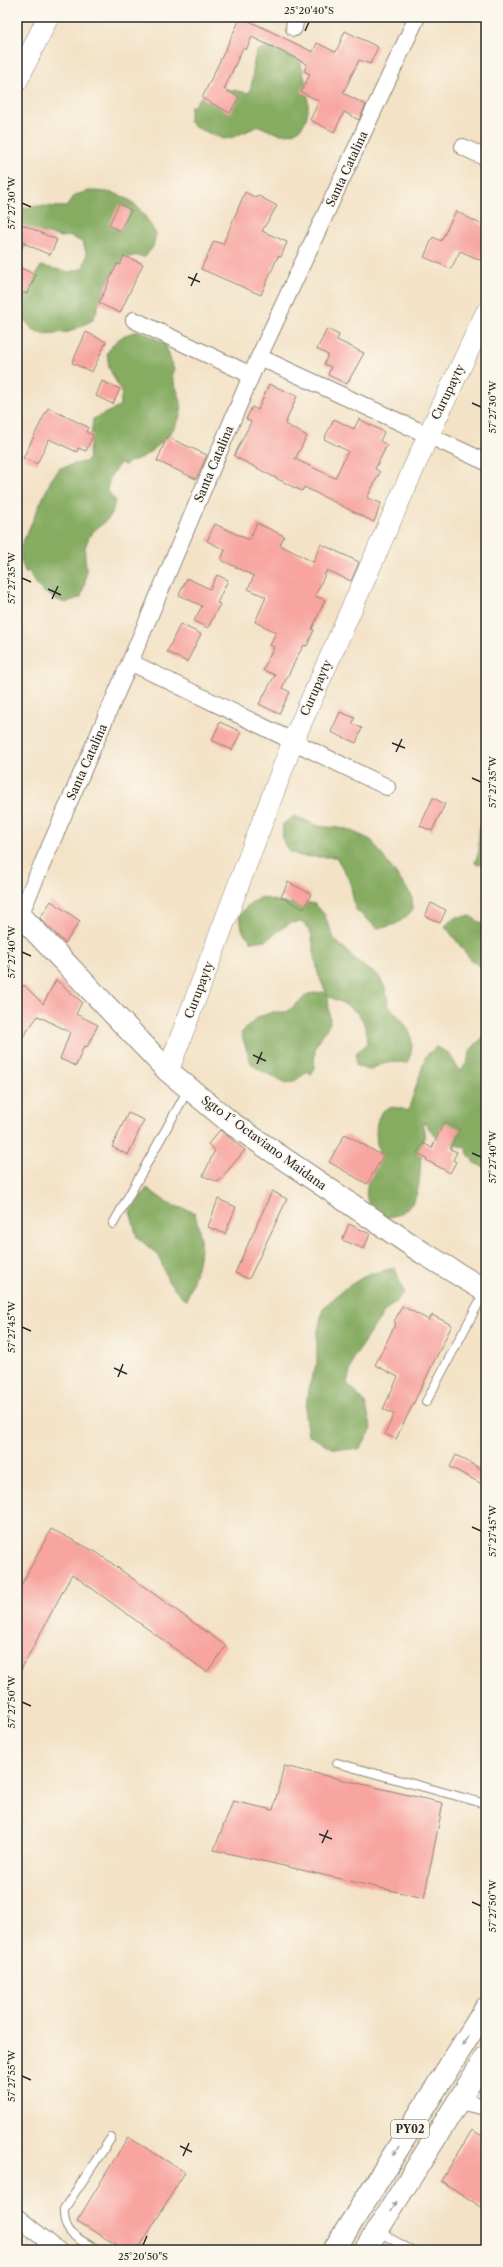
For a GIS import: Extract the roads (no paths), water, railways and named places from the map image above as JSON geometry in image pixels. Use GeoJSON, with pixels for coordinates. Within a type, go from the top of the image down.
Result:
{"type":"FeatureCollection","features":[{"type":"Feature","properties":{"kind":"main road","name":"Sgto 1° Octaviano Maidana"},"geometry":{"type":"LineString","coordinates":[[19,913],[168,1071],[231,1123],[424,1253],[486,1291]]}},
{"type":"Feature","properties":{"kind":"main road","name":"PY02"},"geometry":{"type":"LineString","coordinates":[[334,2250],[486,2008]]}},
{"type":"Feature","properties":{"kind":"main road","name":"PY02"},"geometry":{"type":"LineString","coordinates":[[365,2250],[486,2057]]}},
{"type":"Feature","properties":{"kind":"street"},"geometry":{"type":"LineString","coordinates":[[17,82],[48,17]]}},
{"type":"Feature","properties":{"kind":"street","name":"Santa Catalina"},"geometry":{"type":"LineString","coordinates":[[19,913],[130,662],[259,356],[417,17]]}},
{"type":"Feature","properties":{"kind":"street"},"geometry":{"type":"LineString","coordinates":[[463,148],[486,158]]}},
{"type":"Feature","properties":{"kind":"street","name":"Curupayty"},"geometry":{"type":"LineString","coordinates":[[168,1071],[293,741],[428,436],[486,313]]}},
{"type":"Feature","properties":{"kind":"street"},"geometry":{"type":"LineString","coordinates":[[134,320],[251,375]]}},
{"type":"Feature","properties":{"kind":"street"},"geometry":{"type":"LineString","coordinates":[[259,356],[486,462]]}},
{"type":"Feature","properties":{"kind":"street"},"geometry":{"type":"LineString","coordinates":[[130,662],[386,787]]}},
{"type":"Feature","properties":{"kind":"street"},"geometry":{"type":"LineString","coordinates":[[458,2101],[486,2107]]}},
{"type":"Feature","properties":{"kind":"street"},"geometry":{"type":"LineString","coordinates":[[17,2216],[58,2250]]}},
{"type":"Feature","properties":{"kind":"lane"},"geometry":{"type":"LineString","coordinates":[[113,1224],[188,1088]]}},
{"type":"Feature","properties":{"kind":"lane"},"geometry":{"type":"LineString","coordinates":[[426,1402],[486,1291]]}},
{"type":"Feature","properties":{"kind":"lane"},"geometry":{"type":"LineString","coordinates":[[337,1763],[486,1804]]}},
{"type":"Feature","properties":{"kind":"lane"},"geometry":{"type":"LineString","coordinates":[[97,2250],[68,2230],[64,2222],[64,2209],[111,2138]]}},
{"type":"Feature","properties":{"kind":"lane"},"geometry":{"type":"LineString","coordinates":[[377,2231],[411,2250]]}}]}
